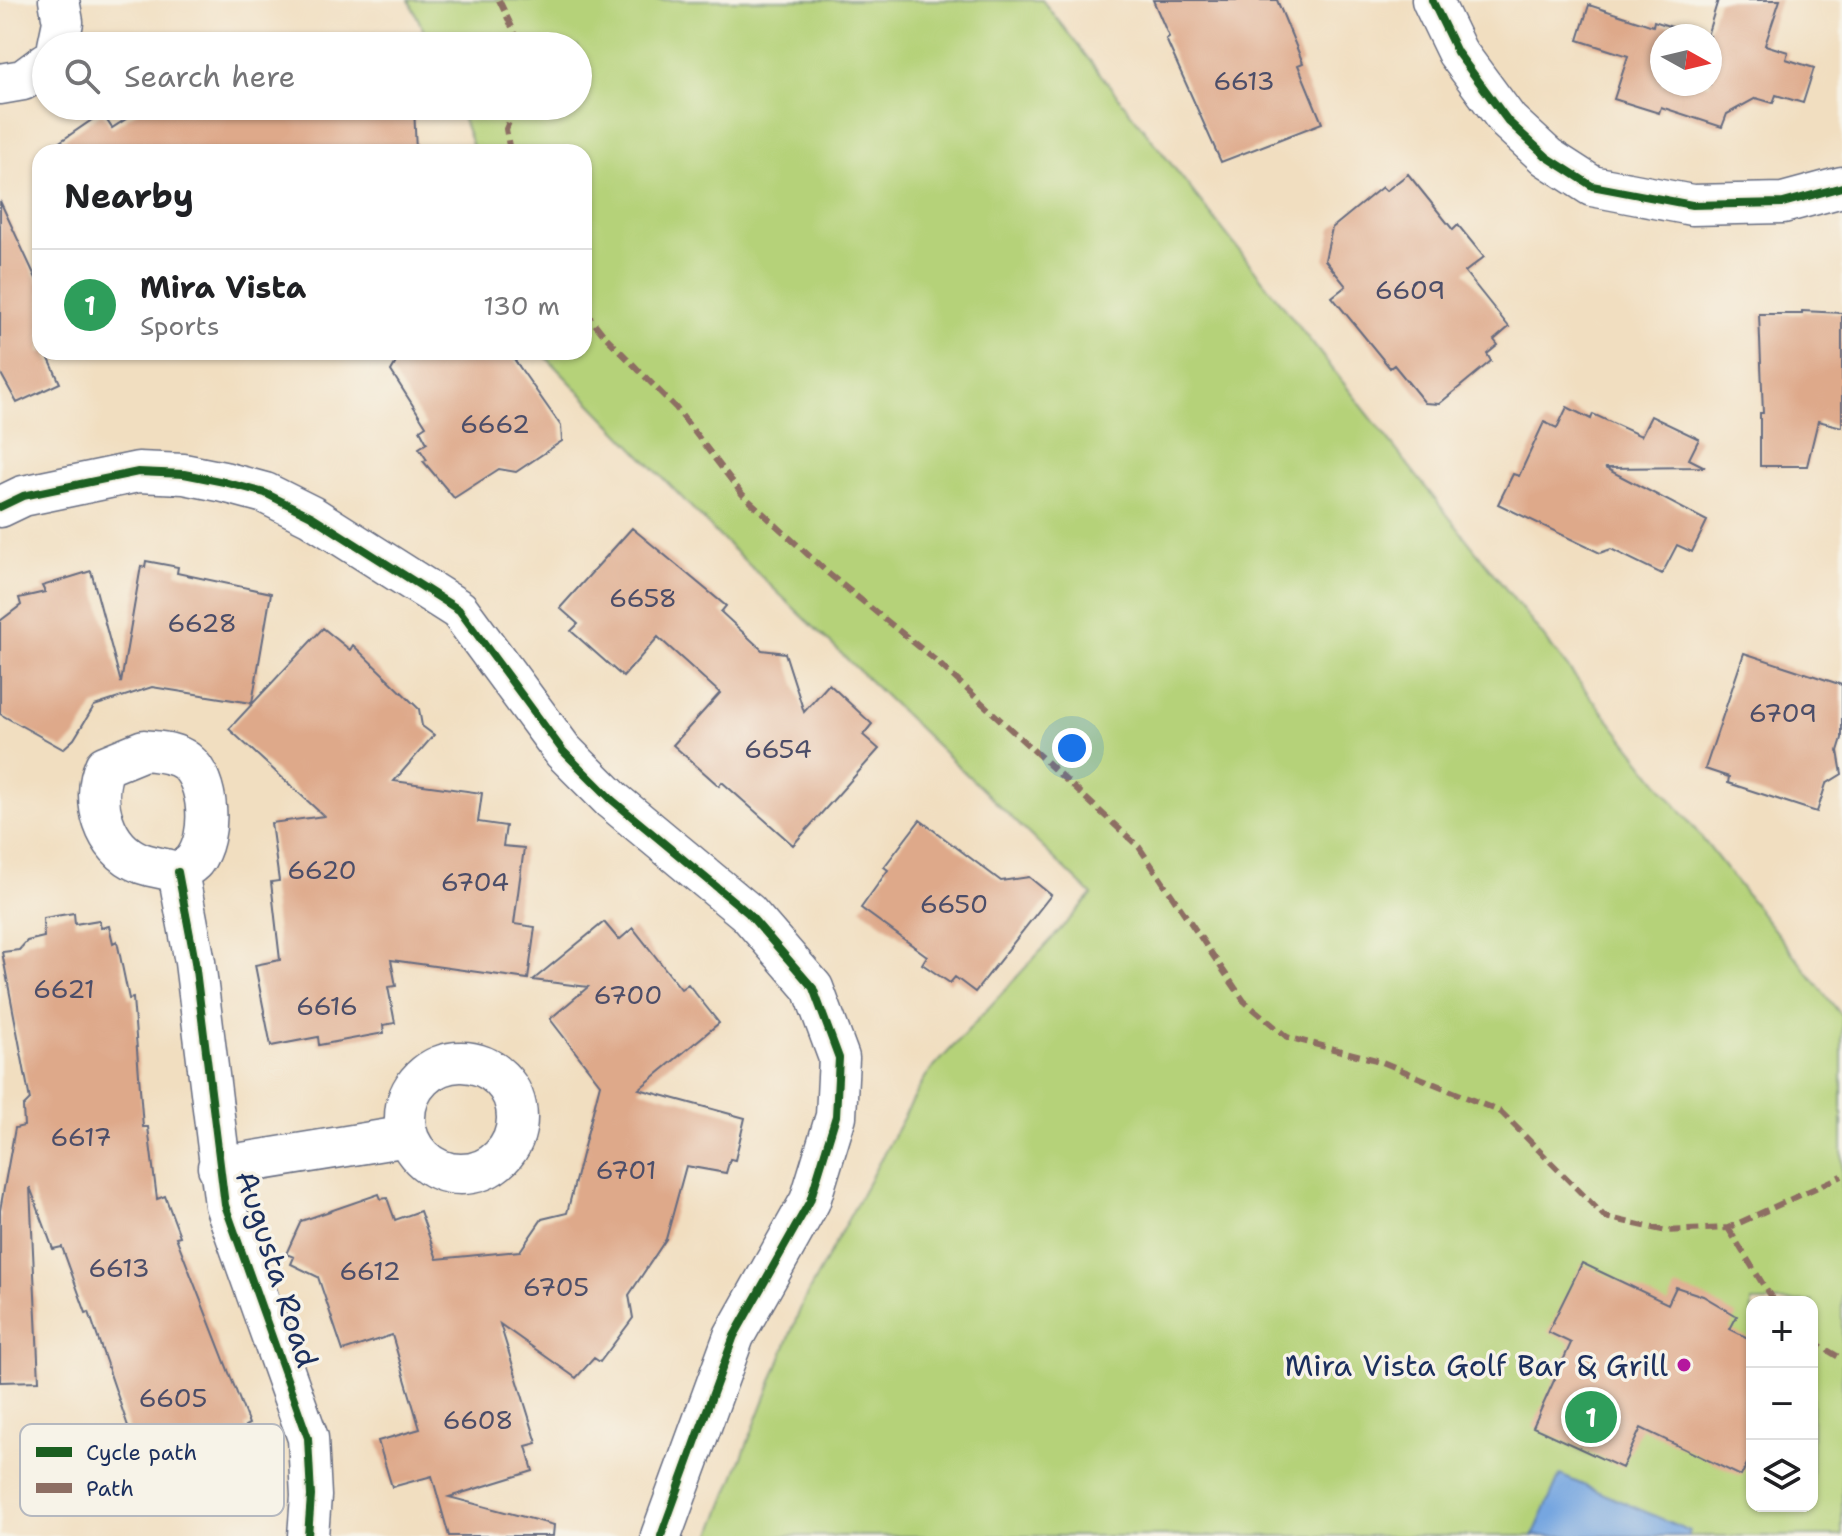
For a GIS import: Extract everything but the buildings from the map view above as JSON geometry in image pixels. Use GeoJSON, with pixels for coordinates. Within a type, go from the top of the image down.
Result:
{"type":"FeatureCollection","features":[{"type":"Feature","properties":{"kind":"street"},"geometry":{"type":"LineString","coordinates":[[59,0],[63,22],[61,32]]}},
{"type":"Feature","properties":{"kind":"street"},"geometry":{"type":"LineString","coordinates":[[1432,0],[1457,52],[1508,121],[1547,157],[1592,186],[1692,205],[1783,203],[1842,187]]}},
{"type":"Feature","properties":{"kind":"street"},"geometry":{"type":"LineString","coordinates":[[0,84],[23,80],[32,73]]}},
{"type":"Feature","properties":{"kind":"street"},"geometry":{"type":"LineString","coordinates":[[0,507],[49,490],[138,472],[184,474],[224,482],[265,493],[311,516],[459,610],[563,751],[612,800],[748,913],[813,988],[839,1058],[836,1116],[810,1201],[734,1336],[661,1536]]}},
{"type":"Feature","properties":{"kind":"street","name":"Augusta Road"},"geometry":{"type":"LineString","coordinates":[[178,872],[195,962],[225,1205],[308,1438],[311,1496],[308,1536]]}},
{"type":"Feature","properties":{"kind":"street"},"geometry":{"type":"LineString","coordinates":[[218,1167],[408,1136]]}},
{"type":"Feature","properties":{"kind":"green space"},"geometry":{"type":"Polygon","coordinates":[[[409,0],[1042,0],[1842,1016],[1842,1536],[711,1536],[803,1302],[926,1076],[1092,895],[719,536],[549,360],[592,360],[592,144],[472,144],[463,120],[592,120],[592,32],[424,32],[409,0]]]}},
{"type":"Feature","properties":{"kind":"water"},"geometry":{"type":"Polygon","coordinates":[[[1560,1475],[1690,1531],[1688,1536],[1533,1536],[1560,1475]]]}},
{"type":"Feature","properties":{"kind":"marked path"},"geometry":{"type":"LineString","coordinates":[[499,0],[514,32]]}},
{"type":"Feature","properties":{"kind":"marked path"},"geometry":{"type":"LineString","coordinates":[[509,144],[506,129],[510,120]]}},
{"type":"Feature","properties":{"kind":"marked path"},"geometry":{"type":"LineString","coordinates":[[592,320],[676,408],[742,494],[829,574],[934,659],[1139,847],[1244,1001],[1287,1037],[1380,1061],[1501,1112],[1605,1217],[1666,1231],[1728,1228],[1842,1176]]}},
{"type":"Feature","properties":{"kind":"marked path"},"geometry":{"type":"LineString","coordinates":[[1728,1228],[1770,1296]]}},
{"type":"Feature","properties":{"kind":"marked path"},"geometry":{"type":"LineString","coordinates":[[1818,1345],[1842,1359]]}},
{"type":"Feature","properties":{"kind":"cycle path"},"geometry":{"type":"LineString","coordinates":[[1432,0],[1457,52],[1508,121],[1547,157],[1592,186],[1692,205],[1783,203],[1842,187]]}},
{"type":"Feature","properties":{"kind":"cycle path"},"geometry":{"type":"LineString","coordinates":[[0,507],[23,496],[138,472],[184,474],[224,482],[265,493],[311,516],[459,610],[563,751],[612,800],[748,913],[813,988],[839,1058],[836,1116],[810,1201],[734,1336],[661,1536]]}},
{"type":"Feature","properties":{"kind":"cycle path"},"geometry":{"type":"LineString","coordinates":[[178,872],[195,962],[225,1205],[308,1438],[311,1496],[308,1536]]}},
{"type":"Feature","properties":{"kind":"place","name":"Mira Vista Golf Bar & Grill"},"geometry":{"type":"Point","coordinates":[1684,1365]}},
{"type":"Feature","properties":{"kind":"place","name":"Mira Vista"},"geometry":{"type":"Point","coordinates":[1591,1417]}}]}
